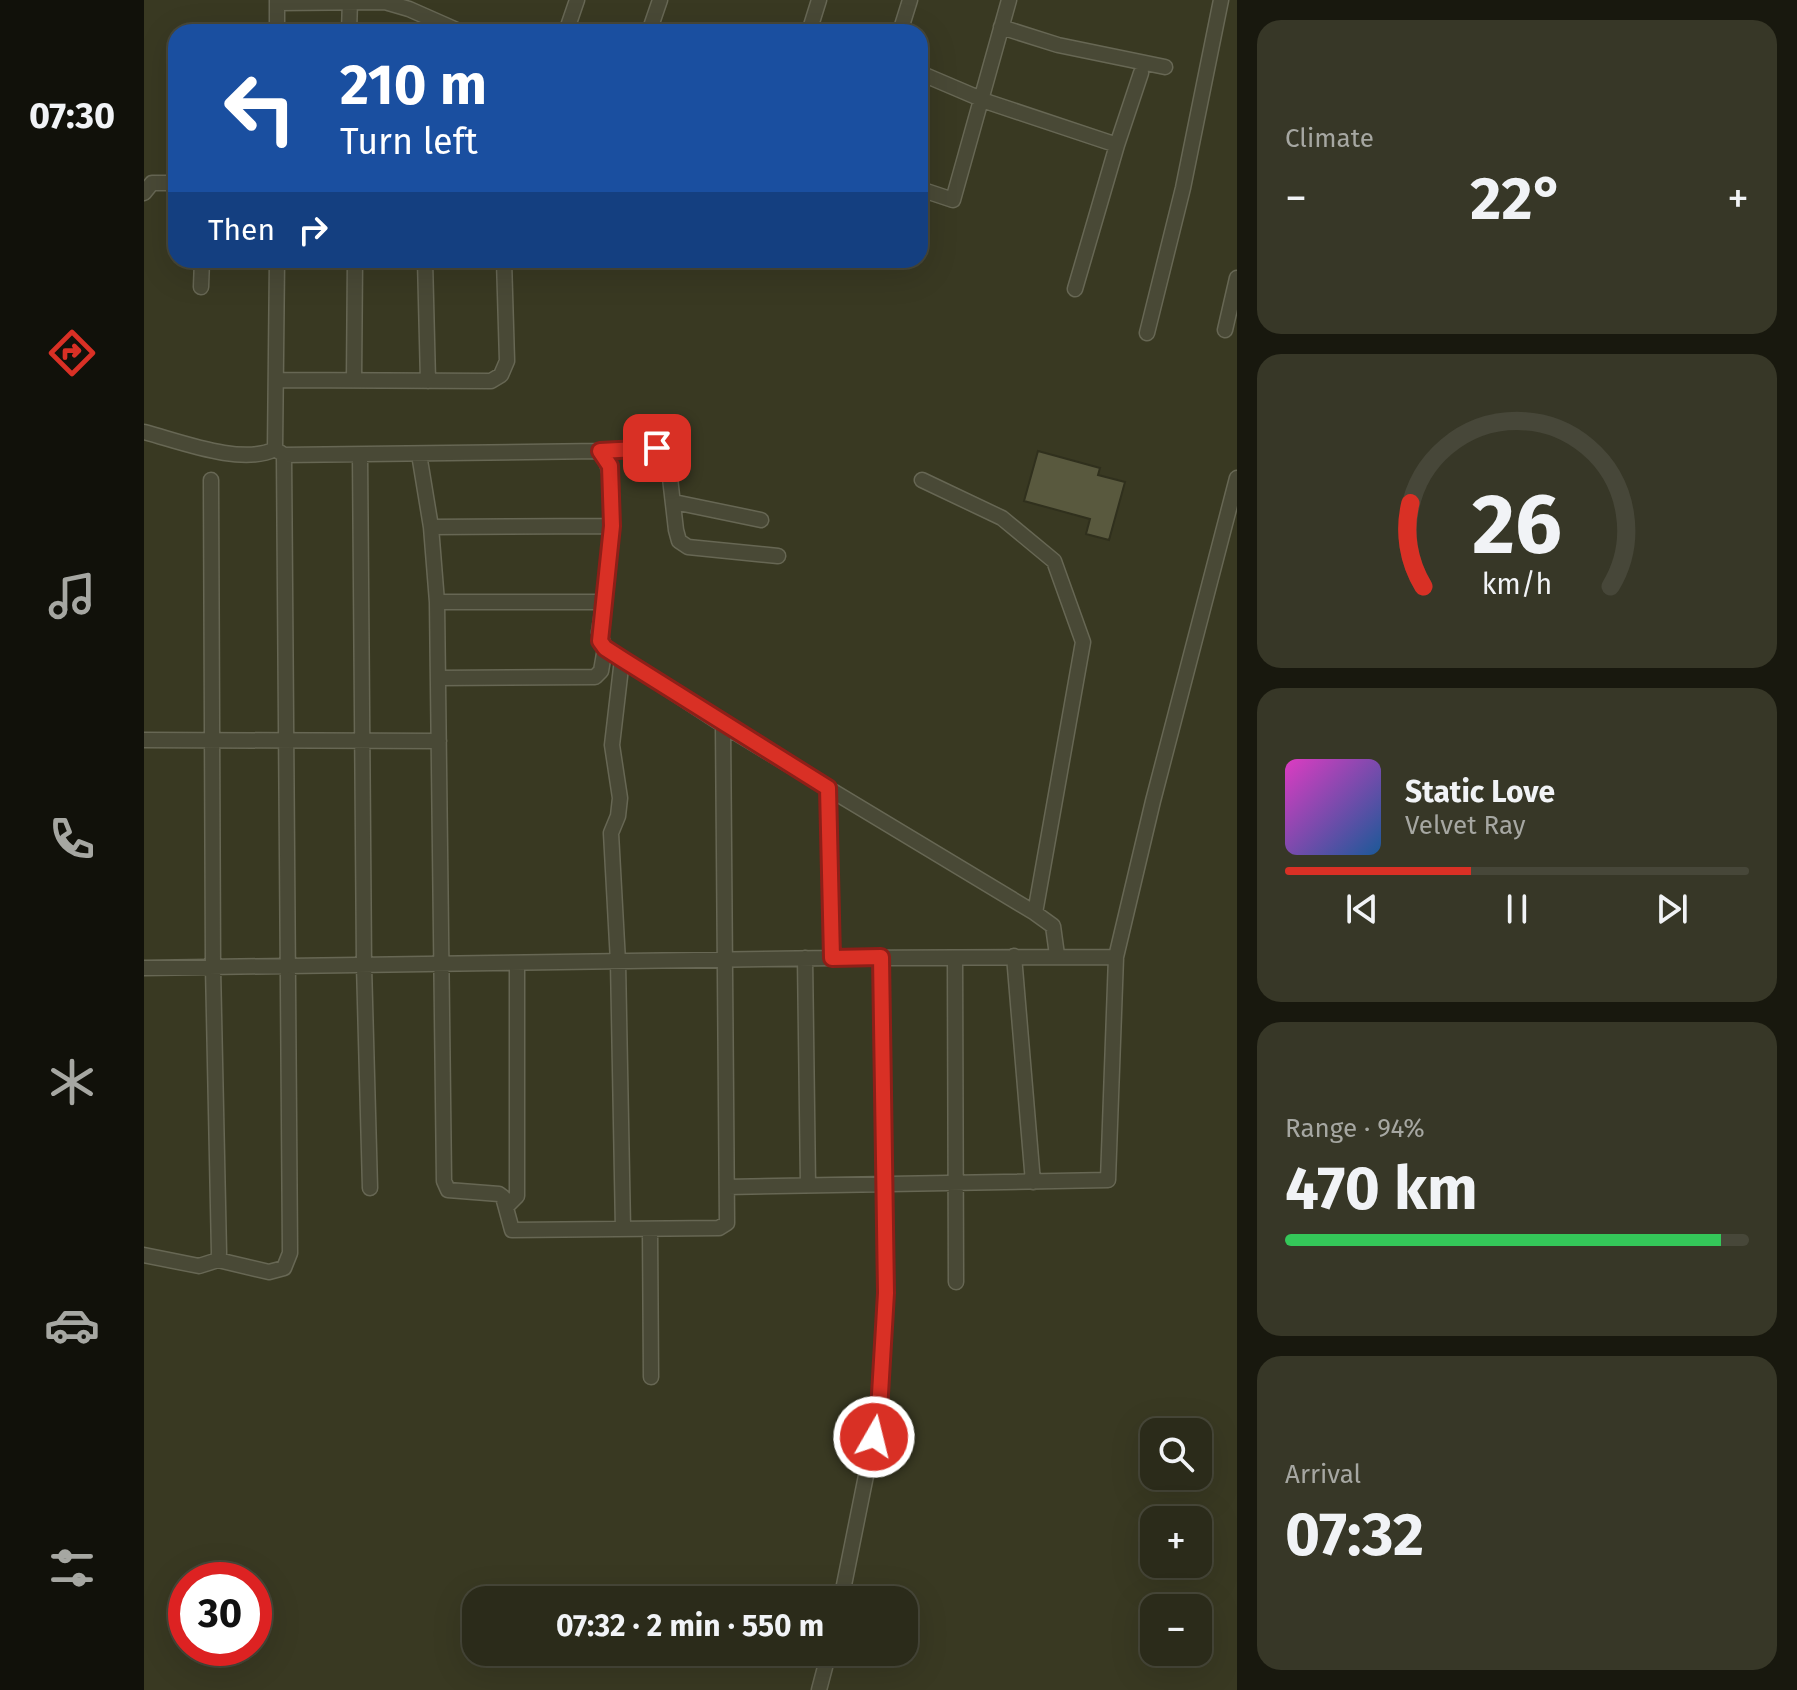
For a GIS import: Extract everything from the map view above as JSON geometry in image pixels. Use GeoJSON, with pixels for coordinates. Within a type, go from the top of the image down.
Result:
{"type":"FeatureCollection","features":[{"type":"Feature","properties":{"kind":"street"},"geometry":{"type":"LineString","coordinates":[[569,24],[577,0]]}},
{"type":"Feature","properties":{"kind":"street"},"geometry":{"type":"LineString","coordinates":[[652,24],[660,0]]}},
{"type":"Feature","properties":{"kind":"street"},"geometry":{"type":"LineString","coordinates":[[812,24],[819,0]]}},
{"type":"Feature","properties":{"kind":"street"},"geometry":{"type":"LineString","coordinates":[[902,24],[910,0]]}},
{"type":"Feature","properties":{"kind":"street"},"geometry":{"type":"LineString","coordinates":[[928,192],[953,200],[1009,0]]}},
{"type":"Feature","properties":{"kind":"street"},"geometry":{"type":"LineString","coordinates":[[1147,333],[1183,188],[1221,0]]}},
{"type":"Feature","properties":{"kind":"street"},"geometry":{"type":"LineString","coordinates":[[349,24],[350,1]]}},
{"type":"Feature","properties":{"kind":"street"},"geometry":{"type":"LineString","coordinates":[[277,24],[277,2],[350,1],[396,4],[442,24]]}},
{"type":"Feature","properties":{"kind":"street"},"geometry":{"type":"LineString","coordinates":[[1001,27],[1058,45],[1165,67]]}},
{"type":"Feature","properties":{"kind":"street"},"geometry":{"type":"LineString","coordinates":[[1075,289],[1141,73]]}},
{"type":"Feature","properties":{"kind":"street"},"geometry":{"type":"LineString","coordinates":[[928,76],[982,99],[1117,145]]}},
{"type":"Feature","properties":{"kind":"street"},"geometry":{"type":"LineString","coordinates":[[144,193],[152,183],[168,183]]}},
{"type":"Feature","properties":{"kind":"street"},"geometry":{"type":"LineString","coordinates":[[201,287],[202,268]]}},
{"type":"Feature","properties":{"kind":"street"},"geometry":{"type":"LineString","coordinates":[[144,1255],[199,1266],[218,1260],[269,1272],[284,1268],[290,1253],[287,740],[276,380],[277,268]]}},
{"type":"Feature","properties":{"kind":"street"},"geometry":{"type":"LineString","coordinates":[[354,380],[355,268]]}},
{"type":"Feature","properties":{"kind":"street"},"geometry":{"type":"LineString","coordinates":[[425,268],[428,381]]}},
{"type":"Feature","properties":{"kind":"street"},"geometry":{"type":"LineString","coordinates":[[276,380],[491,381],[505,370],[504,268]]}},
{"type":"Feature","properties":{"kind":"street"},"geometry":{"type":"LineString","coordinates":[[1225,330],[1237,278]]}},
{"type":"Feature","properties":{"kind":"street"},"geometry":{"type":"LineString","coordinates":[[144,432],[257,456],[279,452],[360,455],[664,449],[669,457],[679,541],[688,547],[778,556]]}},
{"type":"Feature","properties":{"kind":"street"},"geometry":{"type":"LineString","coordinates":[[438,678],[595,677],[601,671],[605,648],[599,632],[612,526],[610,466],[600,451]]}},
{"type":"Feature","properties":{"kind":"street"},"geometry":{"type":"LineString","coordinates":[[419,454],[431,527],[437,602],[445,1186],[448,1190],[492,1191],[503,1197],[510,1226],[520,1232],[725,1226],[727,959],[723,725]]}},
{"type":"Feature","properties":{"kind":"street"},"geometry":{"type":"LineString","coordinates":[[360,455],[364,965],[370,1188]]}},
{"type":"Feature","properties":{"kind":"street"},"geometry":{"type":"LineString","coordinates":[[727,1187],[1108,1180],[1116,957],[1237,478]]}},
{"type":"Feature","properties":{"kind":"street"},"geometry":{"type":"LineString","coordinates":[[211,480],[218,1260]]}},
{"type":"Feature","properties":{"kind":"street"},"geometry":{"type":"LineString","coordinates":[[922,480],[1002,518],[1054,561],[1083,642],[1035,913]]}},
{"type":"Feature","properties":{"kind":"street"},"geometry":{"type":"LineString","coordinates":[[674,502],[761,520]]}},
{"type":"Feature","properties":{"kind":"street"},"geometry":{"type":"LineString","coordinates":[[431,527],[612,526]]}},
{"type":"Feature","properties":{"kind":"street"},"geometry":{"type":"LineString","coordinates":[[437,602],[605,602]]}},
{"type":"Feature","properties":{"kind":"street"},"geometry":{"type":"LineString","coordinates":[[605,648],[723,725],[1035,913],[1053,926],[1057,955]]}},
{"type":"Feature","properties":{"kind":"street"},"geometry":{"type":"LineString","coordinates":[[622,659],[612,745],[620,798],[618,816],[611,833],[618,962],[623,1229]]}},
{"type":"Feature","properties":{"kind":"street"},"geometry":{"type":"LineString","coordinates":[[144,740],[439,741]]}},
{"type":"Feature","properties":{"kind":"street"},"geometry":{"type":"LineString","coordinates":[[828,788],[832,958]]}},
{"type":"Feature","properties":{"kind":"street"},"geometry":{"type":"LineString","coordinates":[[144,968],[1057,955],[1116,957]]}},
{"type":"Feature","properties":{"kind":"street"},"geometry":{"type":"LineString","coordinates":[[1014,956],[1033,1182]]}},
{"type":"Feature","properties":{"kind":"street"},"geometry":{"type":"LineString","coordinates":[[844,1586],[879,1411],[886,1293],[881,957]]}},
{"type":"Feature","properties":{"kind":"street"},"geometry":{"type":"LineString","coordinates":[[805,958],[808,1185]]}},
{"type":"Feature","properties":{"kind":"street"},"geometry":{"type":"LineString","coordinates":[[955,958],[956,1282]]}},
{"type":"Feature","properties":{"kind":"street"},"geometry":{"type":"LineString","coordinates":[[506,1207],[517,1196],[517,963]]}},
{"type":"Feature","properties":{"kind":"street"},"geometry":{"type":"LineString","coordinates":[[650,1229],[651,1377]]}},
{"type":"Feature","properties":{"kind":"street"},"geometry":{"type":"LineString","coordinates":[[819,1690],[825,1666]]}},
{"type":"Feature","properties":{"kind":"building"},"geometry":{"type":"Polygon","coordinates":[[[1038,451],[1100,468],[1098,475],[1125,482],[1109,540],[1086,534],[1090,519],[1024,501],[1038,451]]]}},
{"type":"Feature","properties":{"kind":"route"},"geometry":{"type":"LineString","coordinates":[[657,448],[600,451],[610,466],[612,526],[600,641],[605,648],[723,725],[828,788],[832,958],[881,957],[886,1293],[879,1411],[874,1437]]}}]}
